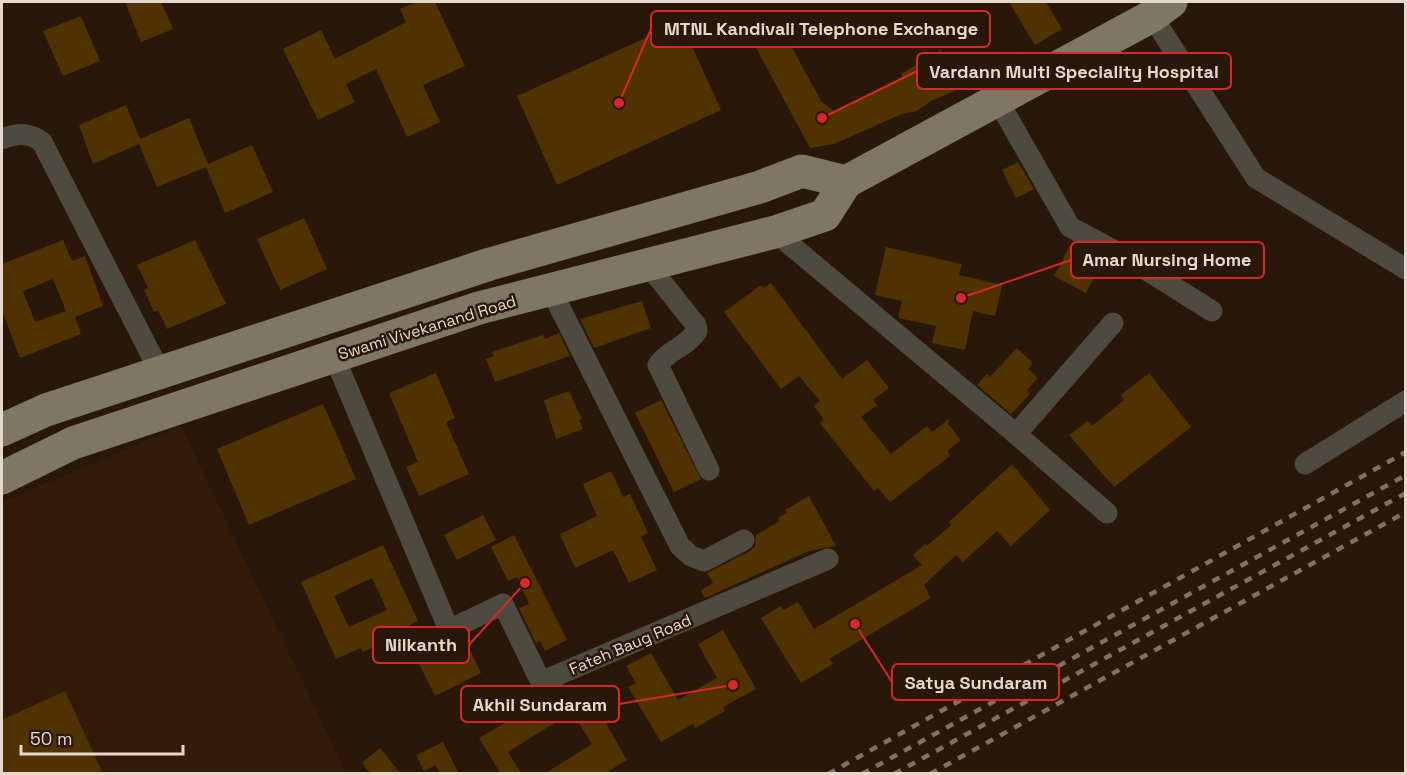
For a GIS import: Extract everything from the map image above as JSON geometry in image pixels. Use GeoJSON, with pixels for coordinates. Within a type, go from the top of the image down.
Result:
{"type":"FeatureCollection","features":[{"type":"Feature","properties":{"kind":"main road","name":"Swami Vivekanand Road"},"geometry":{"type":"LineString","coordinates":[[2,478],[73,443],[479,308],[775,232],[825,215],[846,182],[1161,9]]}},
{"type":"Feature","properties":{"kind":"main road"},"geometry":{"type":"LineString","coordinates":[[2,430],[46,410],[490,264],[760,187],[802,171],[846,182]]}},
{"type":"Feature","properties":{"kind":"street"},"geometry":{"type":"LineString","coordinates":[[1161,9],[1256,178],[1406,269]]}},
{"type":"Feature","properties":{"kind":"street"},"geometry":{"type":"LineString","coordinates":[[998,99],[1070,227],[1121,254],[1212,311]]}},
{"type":"Feature","properties":{"kind":"street"},"geometry":{"type":"LineString","coordinates":[[2,139],[12,134],[31,134],[42,142],[160,372]]}},
{"type":"Feature","properties":{"kind":"street"},"geometry":{"type":"LineString","coordinates":[[775,232],[1107,513]]}},
{"type":"Feature","properties":{"kind":"street"},"geometry":{"type":"LineString","coordinates":[[648,265],[696,325],[698,332],[694,337],[662,358],[658,365],[709,470]]}},
{"type":"Feature","properties":{"kind":"street"},"geometry":{"type":"LineString","coordinates":[[551,290],[680,546],[690,556],[704,561],[744,540]]}},
{"type":"Feature","properties":{"kind":"street"},"geometry":{"type":"LineString","coordinates":[[1016,434],[1113,323]]}},
{"type":"Feature","properties":{"kind":"street","name":"Fateh Baug Road"},"geometry":{"type":"LineString","coordinates":[[334,356],[449,630],[503,604],[542,682],[828,559]]}},
{"type":"Feature","properties":{"kind":"street"},"geometry":{"type":"LineString","coordinates":[[1305,464],[1406,400]]}},
{"type":"Feature","properties":{"kind":"shaded area"},"geometry":{"type":"Polygon","coordinates":[[[181,426],[346,773],[2,774],[2,502],[181,426]]]}},
{"type":"Feature","properties":{"kind":"building"},"geometry":{"type":"Polygon","coordinates":[[[125,2],[161,2],[173,29],[141,42],[125,2]]]}},
{"type":"Feature","properties":{"kind":"building"},"geometry":{"type":"Polygon","coordinates":[[[416,2],[435,2],[465,66],[423,85],[440,122],[407,137],[376,69],[346,84],[355,102],[318,120],[283,49],[321,30],[335,59],[406,22],[400,9],[416,2]]]}},
{"type":"Feature","properties":{"kind":"building"},"geometry":{"type":"Polygon","coordinates":[[[1009,2],[1046,2],[1062,29],[1035,45],[1009,2]]]}},
{"type":"Feature","properties":{"kind":"building"},"geometry":{"type":"Polygon","coordinates":[[[81,16],[100,61],[63,76],[43,31],[81,16]]]}},
{"type":"Feature","properties":{"kind":"building"},"geometry":{"type":"Polygon","coordinates":[[[681,22],[721,110],[557,185],[517,96],[681,22]]]}},
{"type":"Feature","properties":{"kind":"building"},"geometry":{"type":"Polygon","coordinates":[[[782,29],[821,101],[835,112],[903,78],[901,74],[941,50],[961,88],[931,101],[917,111],[902,114],[834,144],[810,148],[754,44],[782,29]]]}},
{"type":"Feature","properties":{"kind":"building"},"geometry":{"type":"Polygon","coordinates":[[[126,105],[140,139],[189,118],[208,164],[252,145],[273,192],[225,213],[206,167],[157,187],[139,144],[93,164],[79,125],[126,105]]]}},
{"type":"Feature","properties":{"kind":"building"},"geometry":{"type":"Polygon","coordinates":[[[1018,162],[1034,189],[1016,198],[1002,170],[1018,162]]]}},
{"type":"Feature","properties":{"kind":"building"},"geometry":{"type":"Polygon","coordinates":[[[304,218],[327,269],[280,290],[257,239],[304,218]]]}},
{"type":"Feature","properties":{"kind":"building"},"geometry":{"type":"Polygon","coordinates":[[[63,240],[72,261],[85,256],[103,306],[75,317],[81,334],[20,358],[2,310],[2,264],[63,240]],[[53,279],[23,291],[35,322],[66,311],[53,279]]]}},
{"type":"Feature","properties":{"kind":"building"},"geometry":{"type":"Polygon","coordinates":[[[195,240],[226,304],[167,329],[158,310],[154,312],[144,290],[148,288],[137,265],[195,240]]]}},
{"type":"Feature","properties":{"kind":"building"},"geometry":{"type":"Polygon","coordinates":[[[1072,242],[1104,259],[1086,293],[1054,276],[1072,242]]]}},
{"type":"Feature","properties":{"kind":"building"},"geometry":{"type":"Polygon","coordinates":[[[886,247],[962,264],[959,275],[1002,285],[995,316],[973,311],[965,350],[932,343],[936,326],[898,318],[902,301],[875,295],[886,247]]]}},
{"type":"Feature","properties":{"kind":"building"},"geometry":{"type":"Polygon","coordinates":[[[771,283],[842,379],[867,360],[889,388],[873,400],[877,405],[861,417],[891,454],[927,426],[932,432],[950,418],[948,424],[961,440],[947,451],[950,456],[890,502],[878,488],[874,491],[820,423],[824,420],[814,406],[820,401],[799,376],[781,389],[724,312],[761,285],[763,288],[771,283]]]}},
{"type":"Feature","properties":{"kind":"building"},"geometry":{"type":"Polygon","coordinates":[[[642,301],[651,328],[594,348],[580,319],[642,301]]]}},
{"type":"Feature","properties":{"kind":"building"},"geometry":{"type":"Polygon","coordinates":[[[559,333],[570,356],[495,382],[486,359],[494,356],[492,352],[543,335],[545,339],[559,333]]]}},
{"type":"Feature","properties":{"kind":"building"},"geometry":{"type":"Polygon","coordinates":[[[1017,348],[1033,363],[1028,369],[1038,378],[1027,390],[1030,394],[1011,414],[977,385],[987,374],[990,377],[1017,348]]]}},
{"type":"Feature","properties":{"kind":"building"},"geometry":{"type":"Polygon","coordinates":[[[436,373],[455,418],[446,422],[469,474],[419,496],[406,467],[418,462],[389,393],[436,373]]]}},
{"type":"Feature","properties":{"kind":"building"},"geometry":{"type":"Polygon","coordinates":[[[1149,373],[1191,427],[1114,487],[1069,435],[1088,421],[1092,426],[1124,400],[1121,395],[1149,373]]]}},
{"type":"Feature","properties":{"kind":"building"},"geometry":{"type":"Polygon","coordinates":[[[569,391],[582,419],[579,420],[583,429],[556,439],[544,400],[569,391]]]}},
{"type":"Feature","properties":{"kind":"building"},"geometry":{"type":"Polygon","coordinates":[[[661,400],[701,479],[674,492],[635,413],[661,400]]]}},
{"type":"Feature","properties":{"kind":"building"},"geometry":{"type":"Polygon","coordinates":[[[323,404],[356,479],[249,525],[217,449],[323,404]]]}},
{"type":"Feature","properties":{"kind":"building"},"geometry":{"type":"Polygon","coordinates":[[[1012,464],[1050,510],[1011,546],[997,531],[963,562],[956,555],[924,585],[931,598],[829,659],[833,664],[801,683],[761,618],[781,606],[783,610],[798,602],[814,629],[922,565],[913,555],[951,525],[949,522],[1012,464]]]}},
{"type":"Feature","properties":{"kind":"building"},"geometry":{"type":"Polygon","coordinates":[[[611,471],[623,497],[630,494],[648,533],[641,537],[657,570],[629,583],[613,550],[575,568],[560,534],[597,516],[583,484],[611,471]]]}},
{"type":"Feature","properties":{"kind":"building"},"geometry":{"type":"Polygon","coordinates":[[[809,496],[836,546],[809,551],[705,598],[701,590],[713,583],[707,573],[750,551],[755,546],[756,535],[780,521],[778,518],[787,513],[785,510],[809,496]]]}},
{"type":"Feature","properties":{"kind":"building"},"geometry":{"type":"Polygon","coordinates":[[[483,515],[496,540],[457,560],[444,535],[483,515]]]}},
{"type":"Feature","properties":{"kind":"building"},"geometry":{"type":"Polygon","coordinates":[[[514,535],[567,640],[545,651],[540,641],[536,643],[519,608],[529,604],[517,577],[508,581],[491,547],[514,535]]]}},
{"type":"Feature","properties":{"kind":"building"},"geometry":{"type":"Polygon","coordinates":[[[383,545],[418,621],[393,633],[395,637],[363,652],[361,648],[336,659],[301,582],[383,545]],[[372,578],[334,596],[349,627],[387,610],[372,578]]]}},
{"type":"Feature","properties":{"kind":"building"},"geometry":{"type":"Polygon","coordinates":[[[723,630],[756,689],[723,707],[725,711],[695,728],[693,724],[661,742],[628,687],[636,683],[626,666],[651,653],[678,700],[717,678],[698,644],[723,630]]]}},
{"type":"Feature","properties":{"kind":"building"},"geometry":{"type":"Polygon","coordinates":[[[464,637],[481,673],[435,696],[416,658],[464,637]]]}},
{"type":"Feature","properties":{"kind":"building"},"geometry":{"type":"Polygon","coordinates":[[[560,688],[568,702],[587,691],[627,760],[604,774],[544,774],[592,744],[572,712],[508,752],[522,774],[501,774],[479,738],[515,717],[512,712],[541,695],[560,688]]]}},
{"type":"Feature","properties":{"kind":"building"},"geometry":{"type":"Polygon","coordinates":[[[65,691],[103,774],[2,774],[2,720],[65,691]]]}},
{"type":"Feature","properties":{"kind":"building"},"geometry":{"type":"Polygon","coordinates":[[[443,742],[459,774],[440,774],[436,765],[424,771],[416,755],[443,742]]]}},
{"type":"Feature","properties":{"kind":"building"},"geometry":{"type":"Polygon","coordinates":[[[380,748],[401,774],[371,774],[362,763],[380,748]]]}},
{"type":"Feature","properties":{"kind":"railway"},"geometry":{"type":"LineString","coordinates":[[828,774],[1406,452]]}},
{"type":"Feature","properties":{"kind":"railway"},"geometry":{"type":"LineString","coordinates":[[862,774],[1406,475]]}},
{"type":"Feature","properties":{"kind":"railway"},"geometry":{"type":"LineString","coordinates":[[894,774],[1406,493]]}},
{"type":"Feature","properties":{"kind":"railway"},"geometry":{"type":"LineString","coordinates":[[930,774],[1406,512]]}},
{"type":"Feature","properties":{"kind":"place","name":"MTNL Kandivali Telephone Exchange"},"geometry":{"type":"Point","coordinates":[619,103]}},
{"type":"Feature","properties":{"kind":"place","name":"Vardann Multi Speciality Hospital"},"geometry":{"type":"Point","coordinates":[822,118]}},
{"type":"Feature","properties":{"kind":"place","name":"Amar Nursing Home"},"geometry":{"type":"Point","coordinates":[961,298]}},
{"type":"Feature","properties":{"kind":"place","name":"Nilkanth"},"geometry":{"type":"Point","coordinates":[525,583]}},
{"type":"Feature","properties":{"kind":"place","name":"Satya Sundaram"},"geometry":{"type":"Point","coordinates":[855,624]}},
{"type":"Feature","properties":{"kind":"place","name":"Akhil Sundaram"},"geometry":{"type":"Point","coordinates":[733,685]}}]}
